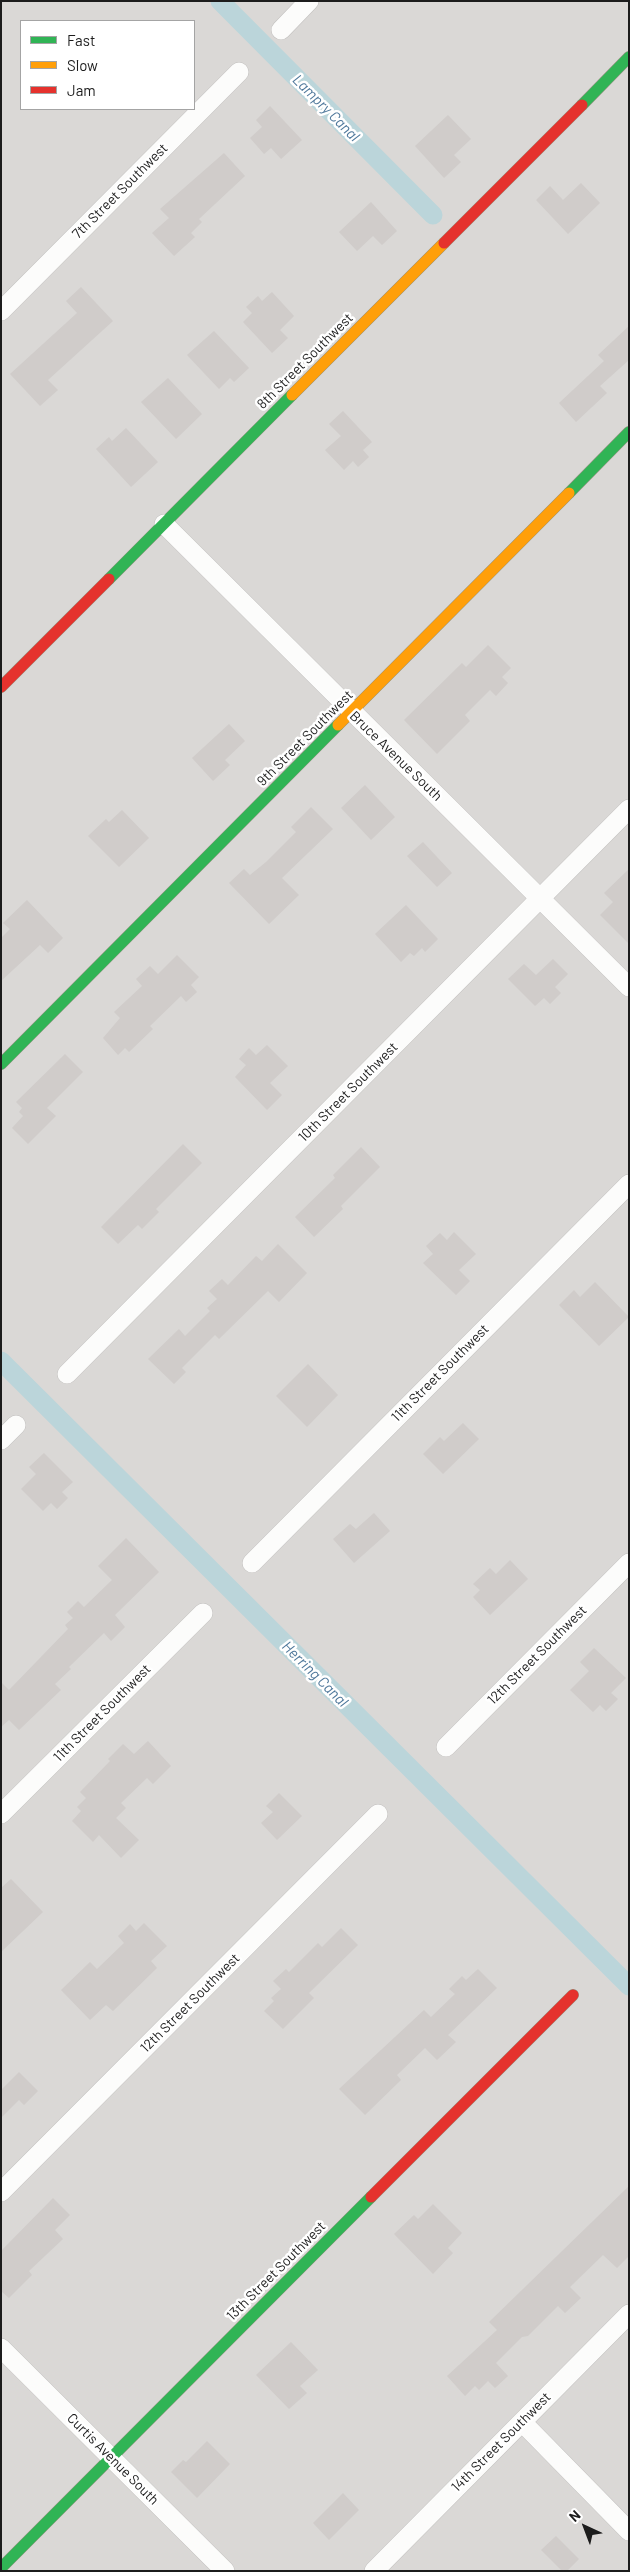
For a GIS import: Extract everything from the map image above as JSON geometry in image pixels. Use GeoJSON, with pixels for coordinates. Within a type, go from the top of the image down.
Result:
{"type":"FeatureCollection","features":[{"type":"Feature","properties":{"kind":"street"},"geometry":{"type":"LineString","coordinates":[[281,30],[309,1]]}},
{"type":"Feature","properties":{"kind":"street","name":"8th Street Southwest"},"geometry":{"type":"LineString","coordinates":[[1,687],[629,57]]}},
{"type":"Feature","properties":{"kind":"street","name":"7th Street Southwest"},"geometry":{"type":"LineString","coordinates":[[1,311],[240,72]]}},
{"type":"Feature","properties":{"kind":"street","name":"9th Street Southwest"},"geometry":{"type":"LineString","coordinates":[[1,1064],[629,432]]}},
{"type":"Feature","properties":{"kind":"street","name":"Bruce Avenue South"},"geometry":{"type":"LineString","coordinates":[[164,524],[629,987]]}},
{"type":"Feature","properties":{"kind":"street","name":"10th Street Southwest"},"geometry":{"type":"LineString","coordinates":[[67,1374],[629,809]]}},
{"type":"Feature","properties":{"kind":"street","name":"11th Street Southwest"},"geometry":{"type":"LineString","coordinates":[[252,1563],[629,1184]]}},
{"type":"Feature","properties":{"kind":"street"},"geometry":{"type":"LineString","coordinates":[[1,1440],[16,1425]]}},
{"type":"Feature","properties":{"kind":"street","name":"12th Street Southwest"},"geometry":{"type":"LineString","coordinates":[[446,1747],[629,1563]]}},
{"type":"Feature","properties":{"kind":"street","name":"11th Street Southwest"},"geometry":{"type":"LineString","coordinates":[[1,1814],[203,1612]]}},
{"type":"Feature","properties":{"kind":"street","name":"12th Street Southwest"},"geometry":{"type":"LineString","coordinates":[[1,2192],[378,1814]]}},
{"type":"Feature","properties":{"kind":"street","name":"13th Street Southwest"},"geometry":{"type":"LineString","coordinates":[[1,2568],[573,1995]]}},
{"type":"Feature","properties":{"kind":"street","name":"14th Street Southwest"},"geometry":{"type":"LineString","coordinates":[[374,2571],[629,2314]]}},
{"type":"Feature","properties":{"kind":"street","name":"Curtis Avenue South"},"geometry":{"type":"LineString","coordinates":[[1,2348],[225,2571]]}},
{"type":"Feature","properties":{"kind":"street"},"geometry":{"type":"LineString","coordinates":[[522,2422],[629,2531]]}},
{"type":"Feature","properties":{"kind":"shaded area"},"geometry":{"type":"Polygon","coordinates":[[[1,1],[629,1],[629,2571],[1,2571],[1,1]]]}},
{"type":"Feature","properties":{"kind":"building"},"geometry":{"type":"Polygon","coordinates":[[[270,106],[302,140],[281,159],[271,148],[264,154],[250,138],[262,127],[256,120],[270,106]]]}},
{"type":"Feature","properties":{"kind":"building"},"geometry":{"type":"Polygon","coordinates":[[[448,115],[471,139],[454,155],[461,162],[444,178],[415,146],[448,115]]]}},
{"type":"Feature","properties":{"kind":"building"},"geometry":{"type":"Polygon","coordinates":[[[224,153],[245,176],[199,219],[202,222],[191,233],[195,237],[174,256],[152,233],[169,218],[160,209],[224,153]]]}},
{"type":"Feature","properties":{"kind":"building"},"geometry":{"type":"Polygon","coordinates":[[[581,183],[600,203],[568,234],[536,200],[550,186],[563,200],[581,183]]]}},
{"type":"Feature","properties":{"kind":"building"},"geometry":{"type":"Polygon","coordinates":[[[371,202],[397,231],[382,245],[373,236],[357,251],[339,232],[371,202]]]}},
{"type":"Feature","properties":{"kind":"building"},"geometry":{"type":"Polygon","coordinates":[[[81,287],[113,321],[48,380],[58,390],[40,406],[10,374],[77,313],[66,301],[81,287]]]}},
{"type":"Feature","properties":{"kind":"building"},"geometry":{"type":"Polygon","coordinates":[[[272,292],[294,316],[280,330],[288,338],[272,353],[243,322],[252,313],[246,307],[258,296],[262,301],[272,292]]]}},
{"type":"Feature","properties":{"kind":"building"},"geometry":{"type":"Polygon","coordinates":[[[629,326],[629,360],[600,386],[607,393],[576,422],[559,403],[604,361],[598,355],[629,326]]]}},
{"type":"Feature","properties":{"kind":"building"},"geometry":{"type":"Polygon","coordinates":[[[214,331],[249,368],[234,382],[230,378],[219,389],[187,355],[214,331]]]}},
{"type":"Feature","properties":{"kind":"building"},"geometry":{"type":"Polygon","coordinates":[[[168,378],[202,414],[176,439],[141,402],[168,378]]]}},
{"type":"Feature","properties":{"kind":"building"},"geometry":{"type":"Polygon","coordinates":[[[343,411],[372,442],[363,450],[369,457],[358,467],[353,461],[344,470],[325,450],[341,436],[329,424],[343,411]]]}},
{"type":"Feature","properties":{"kind":"building"},"geometry":{"type":"Polygon","coordinates":[[[126,428],[158,462],[131,487],[96,449],[109,437],[112,441],[126,428]]]}},
{"type":"Feature","properties":{"kind":"building"},"geometry":{"type":"Polygon","coordinates":[[[488,645],[511,668],[502,677],[508,683],[496,696],[490,690],[465,715],[470,721],[437,754],[404,720],[462,663],[466,667],[488,645]]]}},
{"type":"Feature","properties":{"kind":"building"},"geometry":{"type":"Polygon","coordinates":[[[229,724],[245,741],[225,760],[230,765],[213,781],[192,758],[229,724]]]}},
{"type":"Feature","properties":{"kind":"building"},"geometry":{"type":"Polygon","coordinates":[[[365,785],[395,817],[371,840],[341,808],[365,785]]]}},
{"type":"Feature","properties":{"kind":"building"},"geometry":{"type":"Polygon","coordinates":[[[311,807],[333,829],[282,878],[299,895],[269,924],[229,883],[244,869],[250,875],[266,862],[296,832],[291,827],[311,807]]]}},
{"type":"Feature","properties":{"kind":"building"},"geometry":{"type":"Polygon","coordinates":[[[122,810],[149,838],[119,867],[88,836],[106,819],[109,822],[122,810]]]}},
{"type":"Feature","properties":{"kind":"building"},"geometry":{"type":"Polygon","coordinates":[[[423,842],[452,873],[437,887],[407,856],[423,842]]]}},
{"type":"Feature","properties":{"kind":"building"},"geometry":{"type":"Polygon","coordinates":[[[629,869],[629,944],[600,915],[613,902],[604,893],[629,869]]]}},
{"type":"Feature","properties":{"kind":"building"},"geometry":{"type":"Polygon","coordinates":[[[27,900],[63,938],[48,953],[40,945],[1,981],[1,938],[10,929],[3,923],[27,900]]]}},
{"type":"Feature","properties":{"kind":"building"},"geometry":{"type":"Polygon","coordinates":[[[406,905],[438,939],[425,952],[422,948],[414,956],[410,953],[401,962],[375,934],[406,905]]]}},
{"type":"Feature","properties":{"kind":"building"},"geometry":{"type":"Polygon","coordinates":[[[177,955],[199,977],[191,985],[197,992],[186,1002],[181,996],[150,1026],[153,1029],[129,1052],[125,1048],[118,1055],[103,1038],[120,1018],[114,1012],[142,986],[136,979],[150,966],[158,974],[177,955]]]}},
{"type":"Feature","properties":{"kind":"building"},"geometry":{"type":"Polygon","coordinates":[[[553,959],[568,974],[555,987],[561,993],[550,1004],[544,998],[535,1006],[508,979],[524,964],[536,975],[553,959]]]}},
{"type":"Feature","properties":{"kind":"building"},"geometry":{"type":"Polygon","coordinates":[[[267,1045],[288,1066],[270,1083],[282,1095],[267,1110],[235,1077],[246,1065],[239,1059],[249,1048],[256,1055],[267,1045]]]}},
{"type":"Feature","properties":{"kind":"building"},"geometry":{"type":"Polygon","coordinates":[[[65,1054],[83,1072],[47,1108],[56,1116],[28,1144],[12,1128],[23,1116],[19,1112],[22,1108],[16,1102],[65,1054]]]}},
{"type":"Feature","properties":{"kind":"building"},"geometry":{"type":"Polygon","coordinates":[[[183,1144],[202,1163],[156,1209],[159,1212],[142,1229],[138,1225],[118,1244],[101,1227],[183,1144]]]}},
{"type":"Feature","properties":{"kind":"building"},"geometry":{"type":"Polygon","coordinates":[[[361,1147],[380,1167],[341,1206],[343,1209],[314,1237],[295,1217],[335,1178],[333,1175],[361,1147]]]}},
{"type":"Feature","properties":{"kind":"building"},"geometry":{"type":"Polygon","coordinates":[[[454,1232],[476,1254],[459,1270],[470,1281],[456,1295],[423,1263],[433,1254],[426,1246],[440,1233],[447,1240],[454,1232]]]}},
{"type":"Feature","properties":{"kind":"building"},"geometry":{"type":"Polygon","coordinates":[[[278,1244],[307,1273],[279,1302],[268,1291],[219,1339],[215,1335],[182,1368],[186,1372],[174,1384],[148,1359],[179,1329],[185,1336],[210,1311],[207,1308],[217,1299],[209,1291],[222,1279],[228,1285],[256,1256],[262,1261],[278,1244]]]}},
{"type":"Feature","properties":{"kind":"building"},"geometry":{"type":"Polygon","coordinates":[[[595,1282],[629,1317],[599,1346],[559,1305],[574,1290],[580,1297],[595,1282]]]}},
{"type":"Feature","properties":{"kind":"building"},"geometry":{"type":"Polygon","coordinates":[[[308,1364],[338,1395],[307,1427],[276,1396],[308,1364]]]}},
{"type":"Feature","properties":{"kind":"building"},"geometry":{"type":"Polygon","coordinates":[[[463,1423],[479,1439],[443,1474],[423,1454],[440,1437],[444,1441],[463,1423]]]}},
{"type":"Feature","properties":{"kind":"building"},"geometry":{"type":"Polygon","coordinates":[[[44,1453],[73,1482],[62,1492],[68,1498],[57,1509],[51,1503],[43,1511],[21,1489],[36,1474],[29,1467],[44,1453]]]}},
{"type":"Feature","properties":{"kind":"building"},"geometry":{"type":"Polygon","coordinates":[[[374,1513],[390,1531],[354,1563],[333,1539],[350,1524],[356,1529],[374,1513]]]}},
{"type":"Feature","properties":{"kind":"building"},"geometry":{"type":"Polygon","coordinates":[[[126,1538],[159,1572],[115,1615],[125,1627],[111,1641],[104,1633],[69,1667],[71,1669],[55,1684],[61,1690],[19,1730],[9,1720],[1,1727],[1,1682],[9,1690],[68,1629],[65,1625],[73,1618],[67,1612],[78,1601],[84,1607],[112,1580],[98,1566],[126,1538]]]}},
{"type":"Feature","properties":{"kind":"building"},"geometry":{"type":"Polygon","coordinates":[[[510,1560],[528,1579],[490,1615],[473,1597],[480,1590],[473,1584],[490,1568],[496,1574],[510,1560]]]}},
{"type":"Feature","properties":{"kind":"building"},"geometry":{"type":"Polygon","coordinates":[[[594,1648],[626,1678],[611,1693],[618,1699],[606,1711],[600,1705],[593,1712],[570,1690],[589,1671],[580,1662],[594,1648]]]}},
{"type":"Feature","properties":{"kind":"building"},"geometry":{"type":"Polygon","coordinates":[[[148,1741],[171,1766],[153,1784],[147,1778],[121,1803],[126,1808],[116,1818],[139,1840],[121,1858],[99,1835],[93,1842],[72,1821],[81,1811],[77,1807],[86,1798],[80,1792],[110,1761],[108,1759],[123,1744],[134,1754],[148,1741]]]}},
{"type":"Feature","properties":{"kind":"building"},"geometry":{"type":"Polygon","coordinates":[[[279,1793],[302,1816],[277,1840],[261,1823],[273,1812],[266,1806],[279,1793]]]}},
{"type":"Feature","properties":{"kind":"building"},"geometry":{"type":"Polygon","coordinates":[[[11,1879],[43,1912],[1,1952],[1,1888],[11,1879]]]}},
{"type":"Feature","properties":{"kind":"building"},"geometry":{"type":"Polygon","coordinates":[[[144,1923],[167,1946],[151,1961],[157,1968],[113,2011],[106,2005],[90,2020],[61,1990],[90,1962],[97,1969],[124,1943],[118,1936],[130,1924],[136,1931],[144,1923]]]}},
{"type":"Feature","properties":{"kind":"building"},"geometry":{"type":"Polygon","coordinates":[[[341,1928],[358,1945],[309,1993],[314,1998],[283,2029],[264,2011],[274,2001],[271,1998],[281,1989],[273,1981],[286,1969],[289,1972],[318,1943],[322,1947],[341,1928]]]}},
{"type":"Feature","properties":{"kind":"building"},"geometry":{"type":"Polygon","coordinates":[[[478,1969],[497,1988],[448,2035],[456,2042],[437,2060],[425,2048],[397,2075],[401,2080],[365,2115],[339,2089],[424,2010],[431,2017],[455,1994],[449,1989],[462,1976],[466,1980],[478,1969]]]}},
{"type":"Feature","properties":{"kind":"building"},"geometry":{"type":"Polygon","coordinates":[[[19,2072],[38,2091],[24,2105],[19,2100],[1,2118],[1,2090],[19,2072]]]}},
{"type":"Feature","properties":{"kind":"building"},"geometry":{"type":"Polygon","coordinates":[[[629,2186],[629,2256],[617,2268],[603,2255],[570,2287],[581,2298],[565,2313],[558,2306],[528,2336],[522,2337],[496,2363],[508,2376],[495,2388],[488,2381],[479,2390],[475,2386],[465,2396],[447,2376],[497,2330],[489,2322],[629,2186]]]}},
{"type":"Feature","properties":{"kind":"building"},"geometry":{"type":"Polygon","coordinates":[[[53,2198],[70,2215],[55,2230],[63,2239],[29,2271],[32,2275],[9,2298],[1,2291],[1,2251],[53,2198]]]}},
{"type":"Feature","properties":{"kind":"building"},"geometry":{"type":"Polygon","coordinates":[[[433,2204],[462,2233],[448,2248],[453,2253],[433,2274],[394,2234],[414,2215],[418,2219],[433,2204]]]}},
{"type":"Feature","properties":{"kind":"building"},"geometry":{"type":"Polygon","coordinates":[[[291,2342],[318,2370],[300,2386],[307,2393],[289,2409],[256,2375],[291,2342]]]}},
{"type":"Feature","properties":{"kind":"building"},"geometry":{"type":"Polygon","coordinates":[[[207,2441],[230,2464],[197,2498],[171,2472],[183,2460],[186,2462],[207,2441]]]}},
{"type":"Feature","properties":{"kind":"building"},"geometry":{"type":"Polygon","coordinates":[[[343,2493],[359,2510],[329,2540],[313,2523],[343,2493]]]}},
{"type":"Feature","properties":{"kind":"building"},"geometry":{"type":"Polygon","coordinates":[[[556,2536],[579,2559],[567,2571],[562,2571],[541,2550],[556,2536]]]}},
{"type":"Feature","properties":{"kind":"waterway","name":"Lampry Canal"},"geometry":{"type":"LineString","coordinates":[[220,1],[433,215]]}},
{"type":"Feature","properties":{"kind":"waterway","name":"Herring Canal"},"geometry":{"type":"LineString","coordinates":[[1,1361],[629,1986]]}},
{"type":"Feature","properties":{"kind":"traffic: fast"},"geometry":{"type":"LineString","coordinates":[[582,105],[629,57]]}},
{"type":"Feature","properties":{"kind":"traffic: fast"},"geometry":{"type":"LineString","coordinates":[[109,579],[292,395]]}},
{"type":"Feature","properties":{"kind":"traffic: fast"},"geometry":{"type":"LineString","coordinates":[[569,493],[629,432]]}},
{"type":"Feature","properties":{"kind":"traffic: fast"},"geometry":{"type":"LineString","coordinates":[[1,1064],[338,725]]}},
{"type":"Feature","properties":{"kind":"traffic: fast"},"geometry":{"type":"LineString","coordinates":[[1,2568],[371,2197]]}},
{"type":"Feature","properties":{"kind":"traffic: slow"},"geometry":{"type":"LineString","coordinates":[[292,395],[444,243]]}},
{"type":"Feature","properties":{"kind":"traffic: slow"},"geometry":{"type":"LineString","coordinates":[[338,725],[569,493]]}},
{"type":"Feature","properties":{"kind":"traffic: jam"},"geometry":{"type":"LineString","coordinates":[[444,243],[582,105]]}},
{"type":"Feature","properties":{"kind":"traffic: jam"},"geometry":{"type":"LineString","coordinates":[[1,687],[109,579]]}},
{"type":"Feature","properties":{"kind":"traffic: jam"},"geometry":{"type":"LineString","coordinates":[[371,2197],[573,1995]]}}]}
